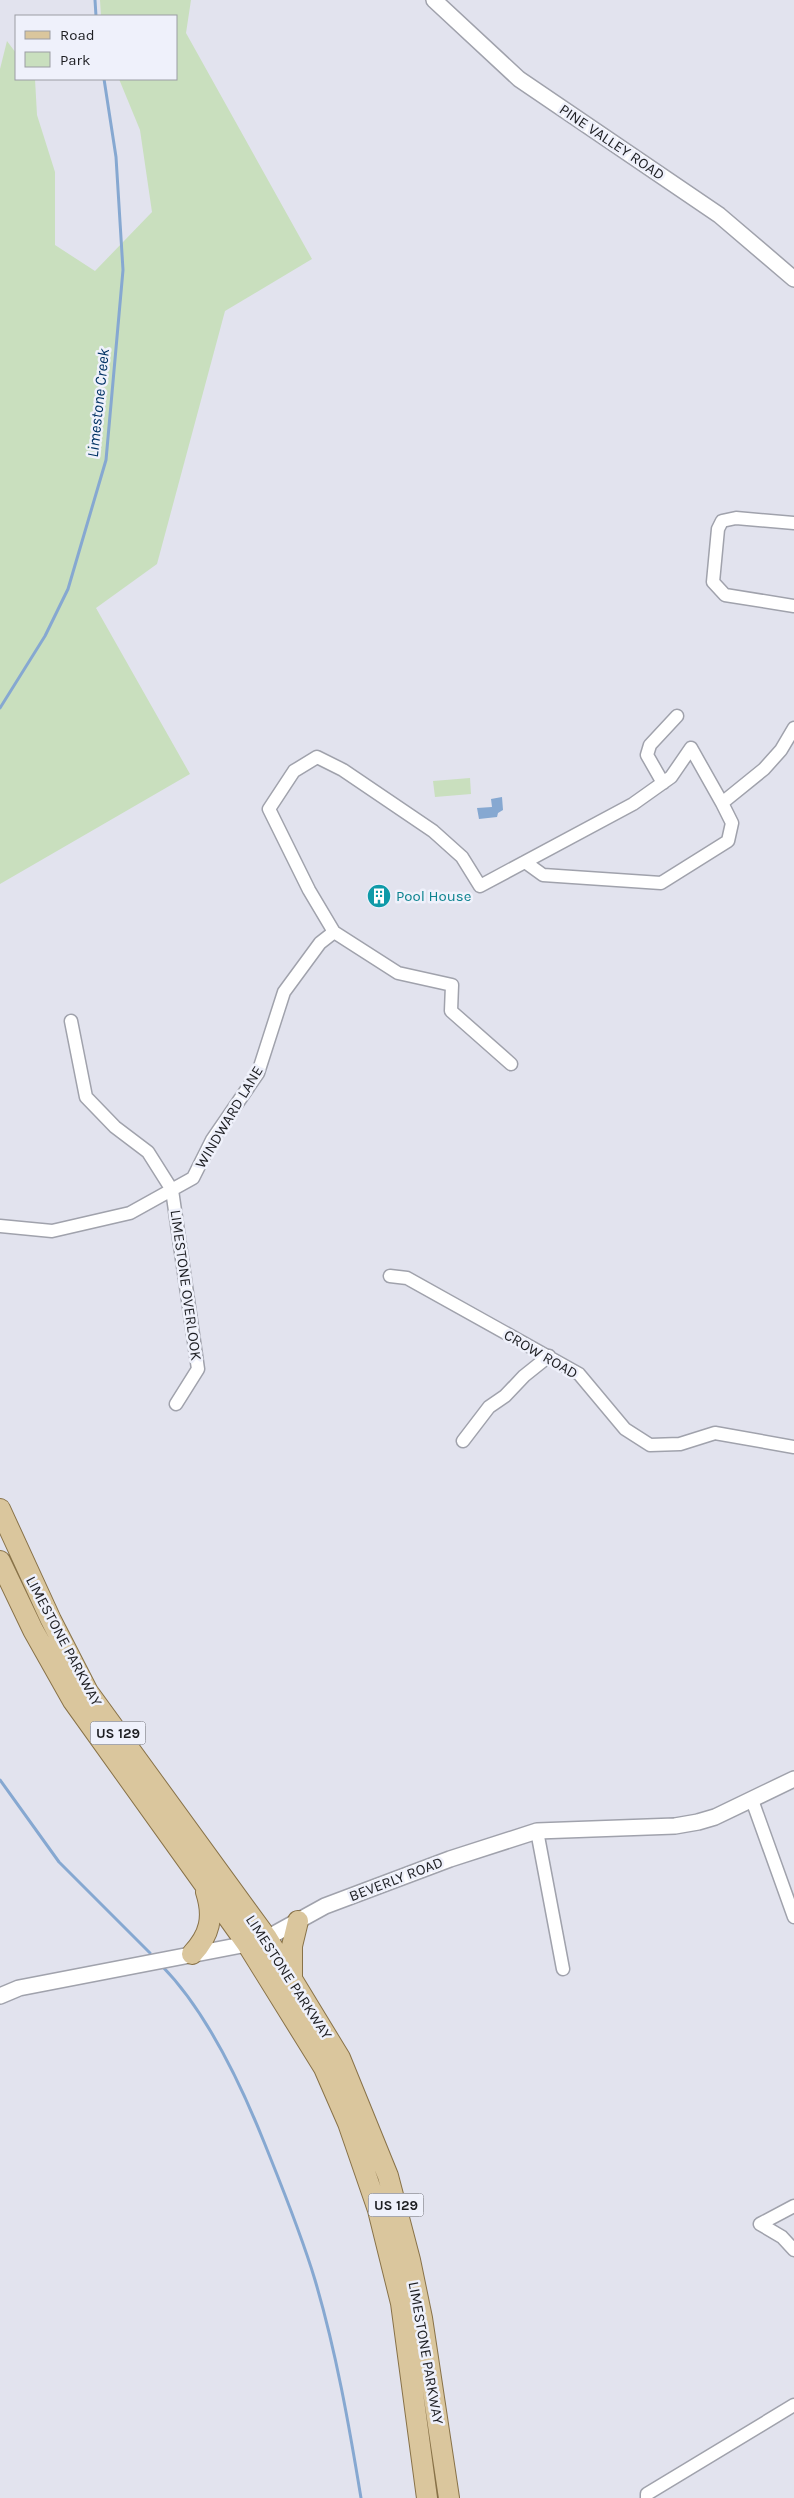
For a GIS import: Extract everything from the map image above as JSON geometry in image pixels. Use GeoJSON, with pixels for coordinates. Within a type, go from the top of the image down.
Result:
{"type":"FeatureCollection","features":[{"type":"Feature","properties":{"kind":"main road","name":"LIMESTONE PARKWAY"},"geometry":{"type":"LineString","coordinates":[[0,1509],[46,1611],[88,1692],[267,1938],[340,2058],[388,2176],[422,2318],[449,2498]]}},
{"type":"Feature","properties":{"kind":"main road","name":"LIMESTONE PARKWAY"},"geometry":{"type":"LineString","coordinates":[[0,1561],[33,1630],[73,1701],[247,1944],[324,2068],[348,2124],[378,2210],[401,2303],[427,2498]]}},
{"type":"Feature","properties":{"kind":"main road"},"geometry":{"type":"LineString","coordinates":[[192,1954],[202,1943],[211,1916],[202,1881]]}},
{"type":"Feature","properties":{"kind":"main road"},"geometry":{"type":"LineString","coordinates":[[292,1979],[292,1946],[298,1921]]}},
{"type":"Feature","properties":{"kind":"street","name":"PINE VALLEY ROAD"},"geometry":{"type":"LineString","coordinates":[[434,0],[519,79],[719,215],[794,279]]}},
{"type":"Feature","properties":{"kind":"street"},"geometry":{"type":"LineString","coordinates":[[794,523],[736,518],[722,521],[718,529],[713,582],[726,595],[794,606]]}},
{"type":"Feature","properties":{"kind":"street"},"geometry":{"type":"LineString","coordinates":[[662,783],[648,755],[650,745],[677,716]]}},
{"type":"Feature","properties":{"kind":"street"},"geometry":{"type":"LineString","coordinates":[[722,803],[732,793],[764,770],[781,750],[794,728]]}},
{"type":"Feature","properties":{"kind":"street"},"geometry":{"type":"LineString","coordinates":[[511,1064],[450,1011],[452,985],[398,974],[334,932],[309,890],[269,808],[294,771],[317,758],[343,770],[432,831],[462,857],[480,886],[633,804],[671,777],[691,748],[732,824],[728,842],[661,883],[544,875],[525,862]]}},
{"type":"Feature","properties":{"kind":"street","name":"WINDWARD LANE"},"geometry":{"type":"LineString","coordinates":[[0,1226],[52,1231],[130,1213],[193,1178],[212,1140],[258,1073],[284,992],[320,943],[334,932]]}},
{"type":"Feature","properties":{"kind":"street"},"geometry":{"type":"LineString","coordinates":[[71,1021],[86,1097],[115,1127],[148,1152],[172,1190]]}},
{"type":"Feature","properties":{"kind":"street","name":"LIMESTONE OVERLOOK"},"geometry":{"type":"LineString","coordinates":[[172,1190],[198,1369],[176,1404]]}},
{"type":"Feature","properties":{"kind":"street","name":"CROW ROAD"},"geometry":{"type":"LineString","coordinates":[[390,1276],[407,1278],[579,1374],[625,1429],[650,1445],[680,1444],[715,1433],[794,1447]]}},
{"type":"Feature","properties":{"kind":"street"},"geometry":{"type":"LineString","coordinates":[[463,1441],[489,1407],[505,1396],[524,1376],[548,1356]]}},
{"type":"Feature","properties":{"kind":"street","name":"BEVERLY ROAD"},"geometry":{"type":"LineString","coordinates":[[0,1996],[19,1988],[247,1944],[267,1938],[325,1906],[450,1859],[537,1832],[675,1826],[715,1817],[794,1779]]}},
{"type":"Feature","properties":{"kind":"street"},"geometry":{"type":"LineString","coordinates":[[752,1800],[794,1917]]}},
{"type":"Feature","properties":{"kind":"street"},"geometry":{"type":"LineString","coordinates":[[537,1832],[563,1969]]}},
{"type":"Feature","properties":{"kind":"street"},"geometry":{"type":"LineString","coordinates":[[794,2206],[760,2224],[782,2236],[794,2250]]}},
{"type":"Feature","properties":{"kind":"street"},"geometry":{"type":"LineString","coordinates":[[647,2498],[647,2494],[794,2405]]}},
{"type":"Feature","properties":{"kind":"green space"},"geometry":{"type":"Polygon","coordinates":[[[100,0],[191,0],[186,33],[312,259],[225,311],[157,564],[96,608],[190,774],[0,884],[0,69],[7,41],[15,52],[15,80],[35,80],[37,115],[55,172],[55,245],[95,271],[152,212],[140,130],[119,80],[178,80],[178,15],[101,15],[100,0]]]}},
{"type":"Feature","properties":{"kind":"green space"},"geometry":{"type":"Polygon","coordinates":[[[470,778],[471,794],[435,797],[433,781],[470,778]]]}},
{"type":"Feature","properties":{"kind":"water"},"geometry":{"type":"Polygon","coordinates":[[[502,797],[503,810],[498,813],[497,817],[479,819],[477,808],[492,807],[491,799],[502,797]]]}},
{"type":"Feature","properties":{"kind":"waterway","name":"Limestone Creek"},"geometry":{"type":"LineString","coordinates":[[95,0],[96,15]]}},
{"type":"Feature","properties":{"kind":"waterway","name":"Limestone Creek"},"geometry":{"type":"LineString","coordinates":[[0,708],[45,636],[68,589],[106,460],[123,270],[116,157],[104,80]]}},
{"type":"Feature","properties":{"kind":"waterway"},"geometry":{"type":"LineString","coordinates":[[0,1780],[59,1862],[150,1953]]}},
{"type":"Feature","properties":{"kind":"waterway"},"geometry":{"type":"LineString","coordinates":[[162,1966],[194,2004],[221,2049],[255,2119],[291,2210],[315,2280],[336,2361],[361,2498]]}},
{"type":"Feature","properties":{"kind":"place","name":"Pool House"},"geometry":{"type":"Point","coordinates":[379,896]}}]}
